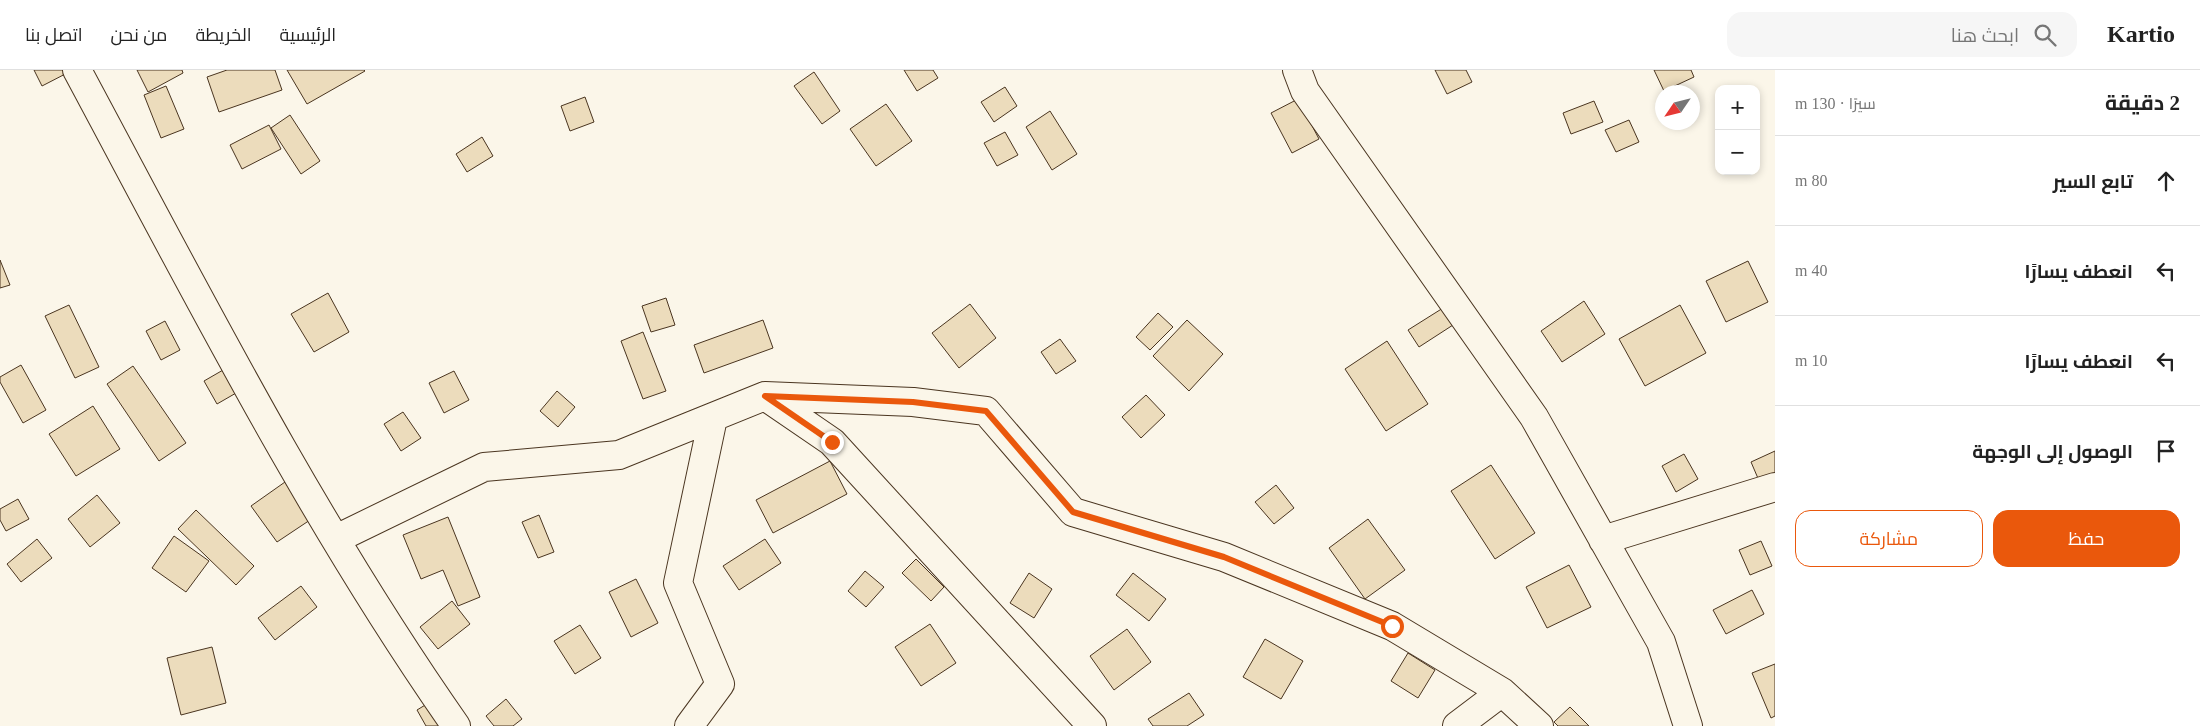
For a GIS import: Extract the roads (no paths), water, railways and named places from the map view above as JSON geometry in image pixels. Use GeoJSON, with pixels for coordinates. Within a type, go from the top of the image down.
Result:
{"type":"FeatureCollection","features":[{"type":"Feature","properties":{"kind":"street"},"geometry":{"type":"LineString","coordinates":[[77,70],[265,420],[410,661],[456,726]]}},
{"type":"Feature","properties":{"kind":"street"},"geometry":{"type":"LineString","coordinates":[[1296,70],[1311,99],[1534,417],[1661,642],[1688,726]]}},
{"type":"Feature","properties":{"kind":"street"},"geometry":{"type":"LineString","coordinates":[[336,539],[484,467],[619,455],[765,396],[913,402],[986,411],[1073,512],[1224,557],[1392,626],[1502,692],[1539,726]]}},
{"type":"Feature","properties":{"kind":"street"},"geometry":{"type":"LineString","coordinates":[[765,396],[832,442],[1092,726]]}},
{"type":"Feature","properties":{"kind":"street"},"geometry":{"type":"LineString","coordinates":[[689,726],[720,684],[678,583],[713,418]]}},
{"type":"Feature","properties":{"kind":"street"},"geometry":{"type":"LineString","coordinates":[[1603,540],[1775,486]]}},
{"type":"Feature","properties":{"kind":"street"},"geometry":{"type":"LineString","coordinates":[[1457,726],[1502,692]]}}]}
